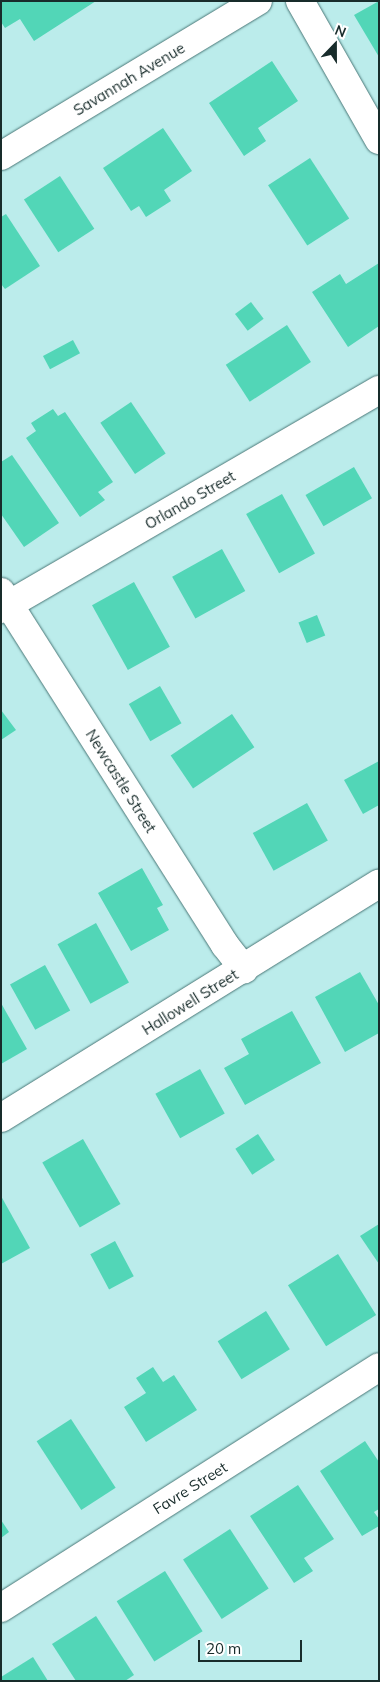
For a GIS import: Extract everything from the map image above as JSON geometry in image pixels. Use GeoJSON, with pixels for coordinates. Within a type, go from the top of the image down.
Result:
{"type":"FeatureCollection","features":[{"type":"Feature","properties":{"kind":"street","name":"Savannah Avenue"},"geometry":{"type":"LineString","coordinates":[[1,156],[258,1]]}},
{"type":"Feature","properties":{"kind":"street"},"geometry":{"type":"LineString","coordinates":[[300,1],[379,140]]}},
{"type":"Feature","properties":{"kind":"street","name":"Orlando Street"},"geometry":{"type":"LineString","coordinates":[[4,602],[379,390]]}},
{"type":"Feature","properties":{"kind":"street","name":"Newcastle Street"},"geometry":{"type":"LineString","coordinates":[[4,602],[225,945],[244,969]]}},
{"type":"Feature","properties":{"kind":"street","name":"Hallowell Street"},"geometry":{"type":"LineString","coordinates":[[1,1118],[379,884]]}},
{"type":"Feature","properties":{"kind":"street","name":"Favre Street"},"geometry":{"type":"LineString","coordinates":[[1,1608],[379,1367]]}},
{"type":"Feature","properties":{"kind":"building"},"geometry":{"type":"Polygon","coordinates":[[[1,1],[96,1],[34,41],[20,19],[5,28],[1,22],[1,1]]]}},
{"type":"Feature","properties":{"kind":"building"},"geometry":{"type":"Polygon","coordinates":[[[379,1],[379,57],[354,15],[379,1]]]}},
{"type":"Feature","properties":{"kind":"building"},"geometry":{"type":"Polygon","coordinates":[[[272,61],[298,101],[258,128],[266,141],[244,156],[209,103],[272,61]]]}},
{"type":"Feature","properties":{"kind":"building"},"geometry":{"type":"Polygon","coordinates":[[[163,128],[192,171],[164,190],[171,201],[146,217],[139,206],[131,211],[103,168],[163,128]]]}},
{"type":"Feature","properties":{"kind":"building"},"geometry":{"type":"Polygon","coordinates":[[[310,158],[349,218],[307,246],[268,185],[310,158]]]}},
{"type":"Feature","properties":{"kind":"building"},"geometry":{"type":"Polygon","coordinates":[[[60,176],[94,229],[58,252],[24,199],[60,176]]]}},
{"type":"Feature","properties":{"kind":"building"},"geometry":{"type":"Polygon","coordinates":[[[6,214],[40,266],[5,289],[1,284],[1,217],[6,214]]]}},
{"type":"Feature","properties":{"kind":"building"},"geometry":{"type":"Polygon","coordinates":[[[379,263],[379,326],[348,347],[312,292],[340,274],[346,284],[379,263]]]}},
{"type":"Feature","properties":{"kind":"building"},"geometry":{"type":"Polygon","coordinates":[[[251,302],[264,319],[248,331],[235,314],[251,302]]]}},
{"type":"Feature","properties":{"kind":"building"},"geometry":{"type":"Polygon","coordinates":[[[287,325],[311,362],[250,402],[226,365],[287,325]]]}},
{"type":"Feature","properties":{"kind":"building"},"geometry":{"type":"Polygon","coordinates":[[[73,340],[80,353],[50,369],[43,356],[73,340]]]}},
{"type":"Feature","properties":{"kind":"building"},"geometry":{"type":"Polygon","coordinates":[[[131,402],[166,453],[135,474],[100,423],[131,402]]]}},
{"type":"Feature","properties":{"kind":"building"},"geometry":{"type":"Polygon","coordinates":[[[53,409],[58,416],[65,412],[113,482],[98,492],[105,500],[80,517],[26,438],[36,431],[31,423],[53,409]]]}},
{"type":"Feature","properties":{"kind":"building"},"geometry":{"type":"Polygon","coordinates":[[[12,455],[59,523],[24,547],[1,514],[1,462],[12,455]]]}},
{"type":"Feature","properties":{"kind":"building"},"geometry":{"type":"Polygon","coordinates":[[[354,467],[372,498],[324,526],[306,495],[354,467]]]}},
{"type":"Feature","properties":{"kind":"building"},"geometry":{"type":"Polygon","coordinates":[[[282,494],[315,553],[279,573],[246,514],[282,494]]]}},
{"type":"Feature","properties":{"kind":"building"},"geometry":{"type":"Polygon","coordinates":[[[222,549],[245,591],[195,619],[172,577],[222,549]]]}},
{"type":"Feature","properties":{"kind":"building"},"geometry":{"type":"Polygon","coordinates":[[[134,582],[170,647],[128,670],[92,605],[134,582]]]}},
{"type":"Feature","properties":{"kind":"building"},"geometry":{"type":"Polygon","coordinates":[[[317,615],[325,635],[307,643],[298,622],[317,615]]]}},
{"type":"Feature","properties":{"kind":"building"},"geometry":{"type":"Polygon","coordinates":[[[160,686],[182,723],[150,741],[129,704],[160,686]]]}},
{"type":"Feature","properties":{"kind":"building"},"geometry":{"type":"Polygon","coordinates":[[[1,710],[16,730],[1,740],[1,710]]]}},
{"type":"Feature","properties":{"kind":"building"},"geometry":{"type":"Polygon","coordinates":[[[232,714],[254,747],[193,789],[171,755],[232,714]]]}},
{"type":"Feature","properties":{"kind":"building"},"geometry":{"type":"Polygon","coordinates":[[[379,761],[379,805],[363,814],[344,780],[379,761]]]}},
{"type":"Feature","properties":{"kind":"building"},"geometry":{"type":"Polygon","coordinates":[[[307,803],[328,841],[274,871],[253,833],[307,803]]]}},
{"type":"Feature","properties":{"kind":"building"},"geometry":{"type":"Polygon","coordinates":[[[142,868],[163,905],[157,908],[169,930],[131,951],[98,893],[142,868]]]}},
{"type":"Feature","properties":{"kind":"building"},"geometry":{"type":"Polygon","coordinates":[[[96,923],[129,982],[90,1004],[58,944],[96,923]]]}},
{"type":"Feature","properties":{"kind":"building"},"geometry":{"type":"Polygon","coordinates":[[[45,965],[70,1010],[35,1030],[10,984],[45,965]]]}},
{"type":"Feature","properties":{"kind":"building"},"geometry":{"type":"Polygon","coordinates":[[[360,972],[379,1005],[379,1033],[345,1052],[315,997],[360,972]]]}},
{"type":"Feature","properties":{"kind":"building"},"geometry":{"type":"Polygon","coordinates":[[[1,1003],[27,1049],[1,1064],[1,1003]]]}},
{"type":"Feature","properties":{"kind":"building"},"geometry":{"type":"Polygon","coordinates":[[[292,1011],[321,1063],[245,1105],[224,1068],[249,1054],[241,1039],[292,1011]]]}},
{"type":"Feature","properties":{"kind":"building"},"geometry":{"type":"Polygon","coordinates":[[[200,1069],[225,1114],[180,1138],[155,1094],[200,1069]]]}},
{"type":"Feature","properties":{"kind":"building"},"geometry":{"type":"Polygon","coordinates":[[[258,1134],[275,1160],[252,1175],[235,1149],[258,1134]]]}},
{"type":"Feature","properties":{"kind":"building"},"geometry":{"type":"Polygon","coordinates":[[[83,1139],[120,1204],[80,1227],[42,1162],[83,1139]]]}},
{"type":"Feature","properties":{"kind":"building"},"geometry":{"type":"Polygon","coordinates":[[[1,1196],[30,1248],[1,1264],[1,1196]]]}},
{"type":"Feature","properties":{"kind":"building"},"geometry":{"type":"Polygon","coordinates":[[[379,1224],[379,1264],[360,1236],[379,1224]]]}},
{"type":"Feature","properties":{"kind":"building"},"geometry":{"type":"Polygon","coordinates":[[[115,1241],[134,1276],[109,1289],[90,1254],[115,1241]]]}},
{"type":"Feature","properties":{"kind":"building"},"geometry":{"type":"Polygon","coordinates":[[[338,1254],[376,1315],[326,1346],[288,1285],[338,1254]]]}},
{"type":"Feature","properties":{"kind":"building"},"geometry":{"type":"Polygon","coordinates":[[[266,1311],[290,1349],[242,1379],[218,1341],[266,1311]]]}},
{"type":"Feature","properties":{"kind":"building"},"geometry":{"type":"Polygon","coordinates":[[[153,1367],[163,1382],[174,1375],[197,1410],[146,1442],[124,1407],[146,1393],[136,1378],[153,1367]]]}},
{"type":"Feature","properties":{"kind":"building"},"geometry":{"type":"Polygon","coordinates":[[[71,1419],[116,1488],[81,1510],[37,1441],[71,1419]]]}},
{"type":"Feature","properties":{"kind":"building"},"geometry":{"type":"Polygon","coordinates":[[[365,1441],[379,1462],[379,1509],[374,1512],[379,1519],[379,1526],[362,1536],[320,1471],[365,1441]]]}},
{"type":"Feature","properties":{"kind":"building"},"geometry":{"type":"Polygon","coordinates":[[[298,1485],[334,1539],[304,1558],[313,1571],[294,1583],[250,1516],[298,1485]]]}},
{"type":"Feature","properties":{"kind":"building"},"geometry":{"type":"Polygon","coordinates":[[[1,1520],[9,1532],[1,1538],[1,1520]]]}},
{"type":"Feature","properties":{"kind":"building"},"geometry":{"type":"Polygon","coordinates":[[[230,1529],[269,1589],[222,1619],[183,1559],[230,1529]]]}},
{"type":"Feature","properties":{"kind":"building"},"geometry":{"type":"Polygon","coordinates":[[[165,1571],[203,1631],[154,1661],[117,1601],[165,1571]]]}},
{"type":"Feature","properties":{"kind":"building"},"geometry":{"type":"Polygon","coordinates":[[[96,1616],[134,1675],[125,1681],[76,1681],[52,1644],[96,1616]]]}},
{"type":"Feature","properties":{"kind":"building"},"geometry":{"type":"Polygon","coordinates":[[[33,1657],[48,1681],[1,1681],[1,1677],[33,1657]]]}}]}
